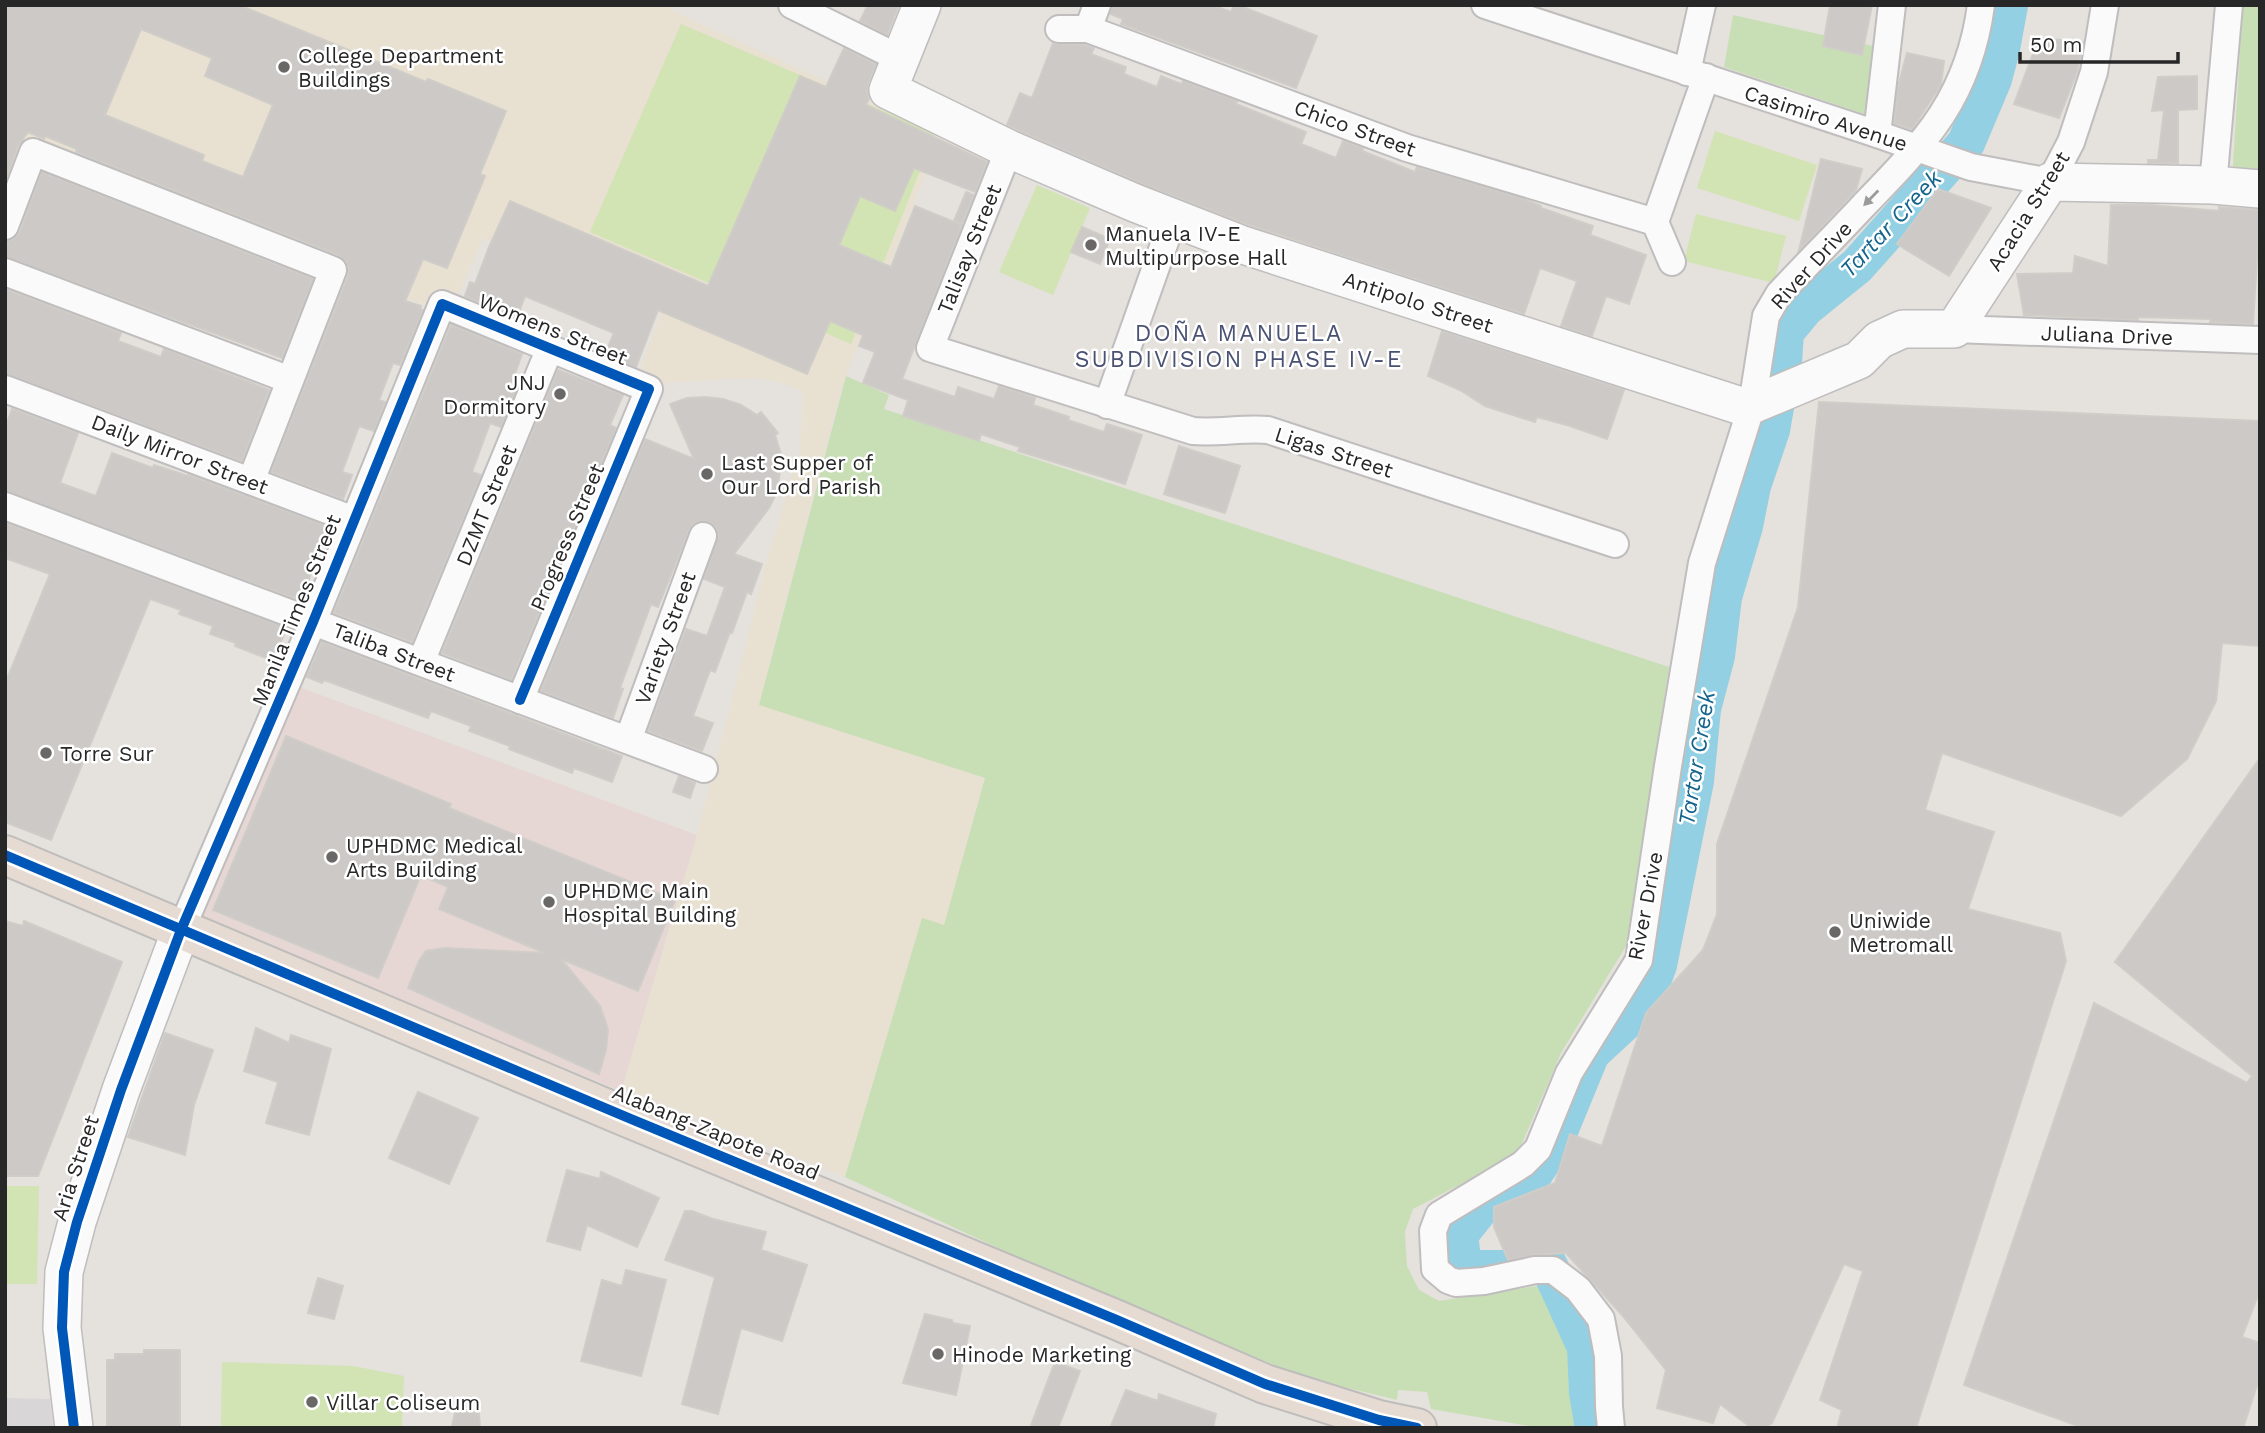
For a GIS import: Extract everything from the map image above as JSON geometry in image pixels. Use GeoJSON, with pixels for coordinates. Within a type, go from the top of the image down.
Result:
{"type":"FeatureCollection","features":[{"type":"Feature","properties":{"kind":"highway","name":"Alabang-Zapote Road"},"geometry":{"type":"LineString","coordinates":[[5,855],[999,1270],[1265,1384],[1378,1420],[1417,1428]]}},
{"type":"Feature","properties":{"kind":"street"},"geometry":{"type":"LineString","coordinates":[[792,5],[894,75],[922,5]]}},
{"type":"Feature","properties":{"kind":"street","name":"Casimiro Avenue"},"geometry":{"type":"LineString","coordinates":[[1485,5],[1971,167],[2050,182],[2213,185],[2260,189]]}},
{"type":"Feature","properties":{"kind":"street"},"geometry":{"type":"LineString","coordinates":[[1672,262],[1655,222],[1697,75],[1702,5]]}},
{"type":"Feature","properties":{"kind":"street"},"geometry":{"type":"LineString","coordinates":[[1877,134],[1892,5]]}},
{"type":"Feature","properties":{"kind":"street","name":"River Drive"},"geometry":{"type":"LineString","coordinates":[[1611,1428],[1608,1356],[1601,1319],[1577,1289],[1553,1270],[1535,1270],[1484,1281],[1455,1283],[1435,1269],[1433,1231],[1439,1216],[1523,1164],[1538,1149],[1569,1073],[1639,960],[1702,563],[1758,402],[1766,316],[1779,294],[1927,152],[1959,85],[1981,5]]}},
{"type":"Feature","properties":{"kind":"street","name":"Acacia Street"},"geometry":{"type":"LineString","coordinates":[[1954,329],[2050,182],[2071,142],[2094,72],[2105,5]]}},
{"type":"Feature","properties":{"kind":"street"},"geometry":{"type":"LineString","coordinates":[[2213,185],[2229,5]]}},
{"type":"Feature","properties":{"kind":"street","name":"Chico Street"},"geometry":{"type":"LineString","coordinates":[[1059,29],[1092,17],[1407,148],[1655,222]]}},
{"type":"Feature","properties":{"kind":"street","name":"Antipolo Street"},"geometry":{"type":"LineString","coordinates":[[894,75],[1009,149],[1240,244],[1738,405],[1758,402]]}},
{"type":"Feature","properties":{"kind":"street","name":"Talisay Street"},"geometry":{"type":"LineString","coordinates":[[930,348],[1009,149]]}},
{"type":"Feature","properties":{"kind":"street"},"geometry":{"type":"LineString","coordinates":[[5,226],[10,196],[33,152],[333,271],[251,481]]}},
{"type":"Feature","properties":{"kind":"street"},"geometry":{"type":"LineString","coordinates":[[1107,405],[1174,219]]}},
{"type":"Feature","properties":{"kind":"street"},"geometry":{"type":"LineString","coordinates":[[5,272],[290,380]]}},
{"type":"Feature","properties":{"kind":"street","name":"Womens Street"},"geometry":{"type":"LineString","coordinates":[[442,304],[649,389]]}},
{"type":"Feature","properties":{"kind":"street","name":"Manila Times Street"},"geometry":{"type":"LineString","coordinates":[[181,930],[313,622],[442,304]]}},
{"type":"Feature","properties":{"kind":"street"},"geometry":{"type":"LineString","coordinates":[[1758,402],[1859,360],[1879,340],[1903,329],[1954,329]]}},
{"type":"Feature","properties":{"kind":"street","name":"Juliana Drive"},"geometry":{"type":"LineString","coordinates":[[1954,329],[2260,340]]}},
{"type":"Feature","properties":{"kind":"street","name":"DZMT Street"},"geometry":{"type":"LineString","coordinates":[[421,662],[550,348]]}},
{"type":"Feature","properties":{"kind":"street","name":"Ligas Street"},"geometry":{"type":"LineString","coordinates":[[930,348],[1193,431],[1244,428],[1268,430],[1615,544]]}},
{"type":"Feature","properties":{"kind":"street","name":"Daily Mirror Street"},"geometry":{"type":"LineString","coordinates":[[5,389],[354,520]]}},
{"type":"Feature","properties":{"kind":"street","name":"Progress Street"},"geometry":{"type":"LineString","coordinates":[[520,700],[649,389]]}},
{"type":"Feature","properties":{"kind":"street","name":"Taliba Street"},"geometry":{"type":"LineString","coordinates":[[5,506],[704,769]]}},
{"type":"Feature","properties":{"kind":"street","name":"Variety Street"},"geometry":{"type":"LineString","coordinates":[[628,740],[703,536]]}},
{"type":"Feature","properties":{"kind":"street","name":"Aria Street"},"geometry":{"type":"LineString","coordinates":[[74,1428],[62,1328],[64,1272],[121,1090],[181,930]]}},
{"type":"Feature","properties":{"kind":"shaded area"},"geometry":{"type":"Polygon","coordinates":[[[5,5],[671,5],[670,10],[941,134],[846,376],[759,704],[985,778],[944,926],[922,919],[845,1177],[622,1087],[697,835],[768,556],[800,451],[803,391],[776,381],[753,378],[659,383],[638,375],[661,314],[483,238],[450,315],[29,149],[10,187],[5,185],[5,5]]]}},
{"type":"Feature","properties":{"kind":"shaded area"},"geometry":{"type":"Polygon","coordinates":[[[299,687],[697,835],[621,1091],[201,918],[299,687]]]}},
{"type":"Feature","properties":{"kind":"shaded area"},"geometry":{"type":"Polygon","coordinates":[[[5,1398],[50,1399],[53,1428],[5,1428],[5,1398]]]}},
{"type":"Feature","properties":{"kind":"green space"},"geometry":{"type":"Polygon","coordinates":[[[2243,5],[2260,5],[2260,181],[2232,180],[2243,5]]]}},
{"type":"Feature","properties":{"kind":"green space"},"geometry":{"type":"Polygon","coordinates":[[[1733,15],[1882,48],[1870,116],[1724,67],[1733,15]]]}},
{"type":"Feature","properties":{"kind":"green space"},"geometry":{"type":"Polygon","coordinates":[[[681,24],[935,133],[851,344],[590,232],[681,24]]]}},
{"type":"Feature","properties":{"kind":"green space"},"geometry":{"type":"Polygon","coordinates":[[[1715,131],[1817,165],[1799,221],[1697,188],[1715,131]]]}},
{"type":"Feature","properties":{"kind":"green space"},"geometry":{"type":"Polygon","coordinates":[[[1037,185],[1090,208],[1053,295],[999,272],[1037,185]]]}},
{"type":"Feature","properties":{"kind":"green space"},"geometry":{"type":"Polygon","coordinates":[[[1696,214],[1786,236],[1774,283],[1684,261],[1696,214]]]}},
{"type":"Feature","properties":{"kind":"green space"},"geometry":{"type":"Polygon","coordinates":[[[846,376],[889,395],[884,409],[1669,667],[1626,946],[1561,1053],[1517,1155],[1413,1209],[1405,1232],[1407,1266],[1419,1290],[1439,1301],[1538,1286],[1575,1323],[1579,1341],[1582,1428],[1541,1428],[1431,1409],[1427,1392],[1398,1390],[1397,1400],[1307,1378],[1093,1292],[845,1177],[922,918],[944,925],[985,778],[759,705],[846,376]]]}},
{"type":"Feature","properties":{"kind":"green space"},"geometry":{"type":"Polygon","coordinates":[[[5,1186],[39,1186],[37,1284],[5,1284],[5,1186]]]}},
{"type":"Feature","properties":{"kind":"green space","name":"Villar Coliseum"},"geometry":{"type":"Polygon","coordinates":[[[222,1362],[353,1366],[404,1376],[402,1428],[221,1428],[222,1362]]]}},
{"type":"Feature","properties":{"kind":"building"},"geometry":{"type":"Polygon","coordinates":[[[5,5],[239,5],[426,82],[428,79],[506,111],[480,174],[485,176],[447,268],[423,259],[405,301],[421,306],[420,309],[423,310],[400,365],[393,363],[379,400],[385,402],[374,431],[359,426],[342,472],[352,475],[343,499],[271,472],[348,276],[346,261],[339,255],[76,152],[77,149],[45,136],[44,139],[28,132],[18,146],[5,181],[5,5]],[[141,29],[105,115],[204,155],[202,161],[243,177],[273,105],[205,76],[212,58],[141,29]]]}},
{"type":"Feature","properties":{"kind":"building"},"geometry":{"type":"Polygon","coordinates":[[[868,5],[899,5],[887,35],[860,21],[868,5]]]}},
{"type":"Feature","properties":{"kind":"building"},"geometry":{"type":"Polygon","coordinates":[[[1112,5],[1212,5],[1231,12],[1234,5],[1238,5],[1317,36],[1296,88],[1121,24],[1123,19],[1110,14],[1112,5]]]}},
{"type":"Feature","properties":{"kind":"building"},"geometry":{"type":"Polygon","coordinates":[[[1830,5],[1872,5],[1862,55],[1823,46],[1830,5]]]}},
{"type":"Feature","properties":{"kind":"building"},"geometry":{"type":"Polygon","coordinates":[[[2039,38],[2083,42],[2077,72],[2059,118],[2014,104],[2039,38]]]}},
{"type":"Feature","properties":{"kind":"building"},"geometry":{"type":"Polygon","coordinates":[[[1053,43],[1094,48],[1091,54],[1126,67],[1124,74],[1157,87],[1161,76],[1181,84],[1183,81],[1237,101],[1236,104],[1306,132],[1301,144],[1336,158],[1343,141],[1415,172],[1417,167],[1523,199],[1593,226],[1590,235],[1646,255],[1629,304],[1606,296],[1592,336],[1561,326],[1577,281],[1540,268],[1524,314],[1247,224],[1143,184],[1007,125],[1020,93],[1032,98],[1053,43]]]}},
{"type":"Feature","properties":{"kind":"building"},"geometry":{"type":"Polygon","coordinates":[[[844,48],[876,64],[868,83],[869,99],[866,105],[987,162],[975,192],[914,168],[895,211],[860,196],[839,245],[891,267],[915,206],[962,225],[902,379],[955,397],[958,387],[994,399],[999,386],[1035,398],[1033,405],[1069,417],[1068,420],[1104,432],[1107,424],[1142,435],[1125,484],[1018,451],[1020,447],[981,434],[979,441],[903,416],[908,400],[863,383],[875,352],[859,346],[863,335],[830,321],[807,374],[658,310],[636,367],[605,354],[614,333],[525,296],[517,318],[465,296],[470,282],[475,284],[510,201],[708,286],[800,76],[826,87],[844,48]]]}},
{"type":"Feature","properties":{"kind":"building"},"geometry":{"type":"Polygon","coordinates":[[[1907,53],[1944,61],[1941,85],[1912,129],[1894,123],[1898,87],[1907,53]]]}},
{"type":"Feature","properties":{"kind":"building"},"geometry":{"type":"Polygon","coordinates":[[[2197,76],[2197,109],[2178,110],[2178,163],[2148,163],[2148,160],[2158,160],[2164,110],[2152,111],[2158,77],[2197,76]]]}},
{"type":"Feature","properties":{"kind":"building"},"geometry":{"type":"Polygon","coordinates":[[[1821,159],[1862,169],[1856,190],[1799,250],[1821,159]]]}},
{"type":"Feature","properties":{"kind":"building"},"geometry":{"type":"Polygon","coordinates":[[[42,172],[313,279],[282,358],[5,257],[8,241],[20,232],[42,172]]]}},
{"type":"Feature","properties":{"kind":"building"},"geometry":{"type":"Polygon","coordinates":[[[1938,189],[1991,208],[1949,276],[1897,244],[1938,189]]]}},
{"type":"Feature","properties":{"kind":"building"},"geometry":{"type":"Polygon","coordinates":[[[966,192],[974,195],[962,224],[954,221],[966,192]]]}},
{"type":"Feature","properties":{"kind":"building"},"geometry":{"type":"Polygon","coordinates":[[[2111,205],[2151,205],[2219,211],[2219,207],[2260,210],[2253,324],[2210,322],[2211,319],[2138,317],[2138,320],[2024,315],[2017,274],[2073,273],[2075,256],[2108,266],[2111,205]]]}},
{"type":"Feature","properties":{"kind":"building","name":"Manuela IV-E Multipurpose Hall"},"geometry":{"type":"Polygon","coordinates":[[[1082,227],[1110,239],[1100,264],[1071,252],[1082,227]]]}},
{"type":"Feature","properties":{"kind":"building"},"geometry":{"type":"Polygon","coordinates":[[[5,289],[121,333],[118,341],[161,357],[164,349],[269,390],[242,461],[5,374],[5,289]]]}},
{"type":"Feature","properties":{"kind":"building"},"geometry":{"type":"Polygon","coordinates":[[[451,325],[522,354],[511,385],[519,382],[501,427],[490,423],[472,472],[481,475],[412,642],[334,613],[451,325]]]}},
{"type":"Feature","properties":{"kind":"building"},"geometry":{"type":"Polygon","coordinates":[[[1442,331],[1624,390],[1607,439],[1567,425],[1537,417],[1535,422],[1485,406],[1460,390],[1428,376],[1442,331]]]}},
{"type":"Feature","properties":{"kind":"building"},"geometry":{"type":"Polygon","coordinates":[[[558,370],[623,395],[610,425],[616,428],[511,680],[442,653],[558,370]]]}},
{"type":"Feature","properties":{"kind":"building"},"geometry":{"type":"Polygon","coordinates":[[[705,397],[741,405],[757,415],[761,412],[778,433],[775,435],[782,458],[777,492],[769,508],[734,554],[762,564],[751,594],[747,592],[715,672],[710,670],[693,716],[713,723],[702,751],[648,731],[686,629],[707,636],[725,587],[704,579],[719,534],[709,522],[700,521],[693,524],[658,607],[651,604],[620,688],[623,689],[613,718],[541,691],[645,439],[694,459],[670,404],[687,398],[705,397]]]}},
{"type":"Feature","properties":{"kind":"building","name":"Uniwide Metromall"},"geometry":{"type":"Polygon","coordinates":[[[1819,402],[2260,421],[2260,646],[2222,643],[2216,701],[2187,759],[2121,816],[1942,753],[1925,810],[1994,832],[1968,909],[2060,933],[2066,961],[1916,1428],[1837,1428],[1842,1410],[1820,1400],[1863,1271],[1844,1264],[1772,1423],[1765,1427],[1749,1426],[1720,1404],[1713,1423],[1657,1408],[1666,1370],[1622,1315],[1566,1253],[1508,1260],[1494,1227],[1494,1207],[1555,1183],[1570,1134],[1602,1146],[1646,1013],[1703,950],[1717,914],[1717,844],[1798,607],[1819,402]]]}},
{"type":"Feature","properties":{"kind":"building"},"geometry":{"type":"Polygon","coordinates":[[[12,409],[78,433],[60,483],[96,496],[112,453],[153,468],[154,465],[188,475],[326,526],[302,601],[5,491],[5,429],[12,409]]]}},
{"type":"Feature","properties":{"kind":"building"},"geometry":{"type":"Polygon","coordinates":[[[1179,446],[1240,466],[1225,513],[1164,494],[1179,446]]]}},
{"type":"Feature","properties":{"kind":"building","name":"Torre Sur"},"geometry":{"type":"Polygon","coordinates":[[[6,523],[286,628],[274,661],[210,634],[213,626],[179,614],[181,610],[150,599],[51,840],[5,822],[5,684],[50,574],[5,558],[6,523]]]}},
{"type":"Feature","properties":{"kind":"building"},"geometry":{"type":"Polygon","coordinates":[[[322,642],[622,756],[612,782],[574,768],[572,773],[509,749],[510,746],[469,731],[471,726],[431,711],[428,718],[324,680],[322,683],[307,677],[322,642]]]}},
{"type":"Feature","properties":{"kind":"building"},"geometry":{"type":"Polygon","coordinates":[[[286,736],[451,804],[449,808],[675,900],[638,991],[561,959],[600,1006],[608,1029],[606,1050],[599,1074],[408,988],[426,951],[445,948],[545,953],[439,909],[448,887],[421,875],[378,978],[213,910],[286,736]]]}},
{"type":"Feature","properties":{"kind":"building"},"geometry":{"type":"Polygon","coordinates":[[[2260,758],[2260,1290],[2242,1337],[2260,1343],[2260,1376],[2243,1428],[2084,1428],[1964,1385],[2094,1003],[2247,1083],[2252,1076],[2115,962],[2260,758]]]}},
{"type":"Feature","properties":{"kind":"building"},"geometry":{"type":"Polygon","coordinates":[[[679,776],[695,783],[690,798],[673,792],[679,776]]]}},
{"type":"Feature","properties":{"kind":"building"},"geometry":{"type":"Polygon","coordinates":[[[5,921],[23,926],[24,921],[122,962],[38,1176],[5,1176],[5,921]]]}},
{"type":"Feature","properties":{"kind":"building"},"geometry":{"type":"Polygon","coordinates":[[[256,1028],[289,1043],[291,1035],[331,1049],[309,1135],[266,1123],[278,1082],[244,1071],[256,1028]]]}},
{"type":"Feature","properties":{"kind":"building"},"geometry":{"type":"Polygon","coordinates":[[[165,1033],[213,1050],[194,1105],[185,1155],[128,1137],[165,1033]]]}},
{"type":"Feature","properties":{"kind":"building"},"geometry":{"type":"Polygon","coordinates":[[[418,1092],[478,1118],[449,1184],[389,1158],[418,1092]]]}},
{"type":"Feature","properties":{"kind":"building"},"geometry":{"type":"Polygon","coordinates":[[[567,1170],[600,1179],[601,1172],[659,1198],[637,1247],[587,1225],[580,1250],[547,1241],[567,1170]]]}},
{"type":"Feature","properties":{"kind":"building"},"geometry":{"type":"Polygon","coordinates":[[[685,1211],[766,1232],[761,1250],[807,1265],[782,1341],[741,1328],[718,1414],[682,1404],[715,1277],[665,1260],[685,1211]]]}},
{"type":"Feature","properties":{"kind":"building"},"geometry":{"type":"Polygon","coordinates":[[[626,1270],[666,1280],[641,1376],[581,1361],[602,1280],[622,1286],[626,1270]]]}},
{"type":"Feature","properties":{"kind":"building"},"geometry":{"type":"Polygon","coordinates":[[[318,1278],[343,1286],[334,1319],[308,1313],[318,1278]]]}},
{"type":"Feature","properties":{"kind":"building","name":"Hinode Marketing"},"geometry":{"type":"Polygon","coordinates":[[[925,1314],[970,1326],[956,1395],[903,1383],[925,1314]]]}},
{"type":"Feature","properties":{"kind":"building"},"geometry":{"type":"Polygon","coordinates":[[[144,1350],[180,1350],[180,1428],[107,1428],[107,1360],[115,1360],[115,1354],[144,1354],[144,1350]]]}},
{"type":"Feature","properties":{"kind":"building"},"geometry":{"type":"Polygon","coordinates":[[[1055,1362],[1080,1371],[1058,1428],[1030,1428],[1055,1362]]]}},
{"type":"Feature","properties":{"kind":"building"},"geometry":{"type":"Polygon","coordinates":[[[1126,1390],[1158,1401],[1159,1394],[1216,1414],[1213,1428],[1110,1428],[1126,1390]]]}},
{"type":"Feature","properties":{"kind":"building"},"geometry":{"type":"Polygon","coordinates":[[[456,1408],[479,1413],[480,1428],[452,1426],[456,1408]]]}},
{"type":"Feature","properties":{"kind":"waterway","name":"Tartar Creek"},"geometry":{"type":"LineString","coordinates":[[1594,1428],[1588,1393],[1586,1347],[1548,1264],[1472,1269],[1462,1258],[1459,1235],[1490,1196],[1533,1175],[1554,1143],[1591,1053],[1643,1005],[1658,965],[1695,781],[1702,709],[1716,656],[1723,597],[1744,526],[1752,486],[1771,430],[1783,362],[1785,332],[1805,308],[1857,266],[1966,143],[1993,79],[2009,5]]}},
{"type":"Feature","properties":{"kind":"cycle path"},"geometry":{"type":"LineString","coordinates":[[74,1428],[62,1328],[64,1272],[77,1222],[121,1090],[181,930],[313,622],[442,304],[649,389],[520,700]]}},
{"type":"Feature","properties":{"kind":"cycle path"},"geometry":{"type":"LineString","coordinates":[[5,855],[1265,1384],[1379,1420],[1417,1428]]}},
{"type":"Feature","properties":{"kind":"place","name":"College Department Buildings"},"geometry":{"type":"Point","coordinates":[284,67]}},
{"type":"Feature","properties":{"kind":"place","name":"Manuela IV-E Multipurpose Hall"},"geometry":{"type":"Point","coordinates":[1091,245]}},
{"type":"Feature","properties":{"kind":"place","name":"JNJ Dormitory"},"geometry":{"type":"Point","coordinates":[560,394]}},
{"type":"Feature","properties":{"kind":"place","name":"Last Supper of Our Lord Parish"},"geometry":{"type":"Point","coordinates":[707,474]}},
{"type":"Feature","properties":{"kind":"place","name":"Torre Sur"},"geometry":{"type":"Point","coordinates":[46,753]}},
{"type":"Feature","properties":{"kind":"place","name":"UPHDMC Medical Arts Building"},"geometry":{"type":"Point","coordinates":[332,857]}},
{"type":"Feature","properties":{"kind":"place","name":"UPHDMC Main Hospital Building"},"geometry":{"type":"Point","coordinates":[549,902]}},
{"type":"Feature","properties":{"kind":"place","name":"Uniwide Metromall"},"geometry":{"type":"Point","coordinates":[1835,932]}},
{"type":"Feature","properties":{"kind":"place","name":"Hinode Marketing"},"geometry":{"type":"Point","coordinates":[938,1354]}},
{"type":"Feature","properties":{"kind":"place","name":"Villar Coliseum"},"geometry":{"type":"Point","coordinates":[312,1402]}},
{"type":"Feature","properties":{"kind":"district","name":"DOÑA MANUELA SUBDIVISION PHASE IV-E"},"geometry":{"type":"Point","coordinates":[1239,346]}}]}
